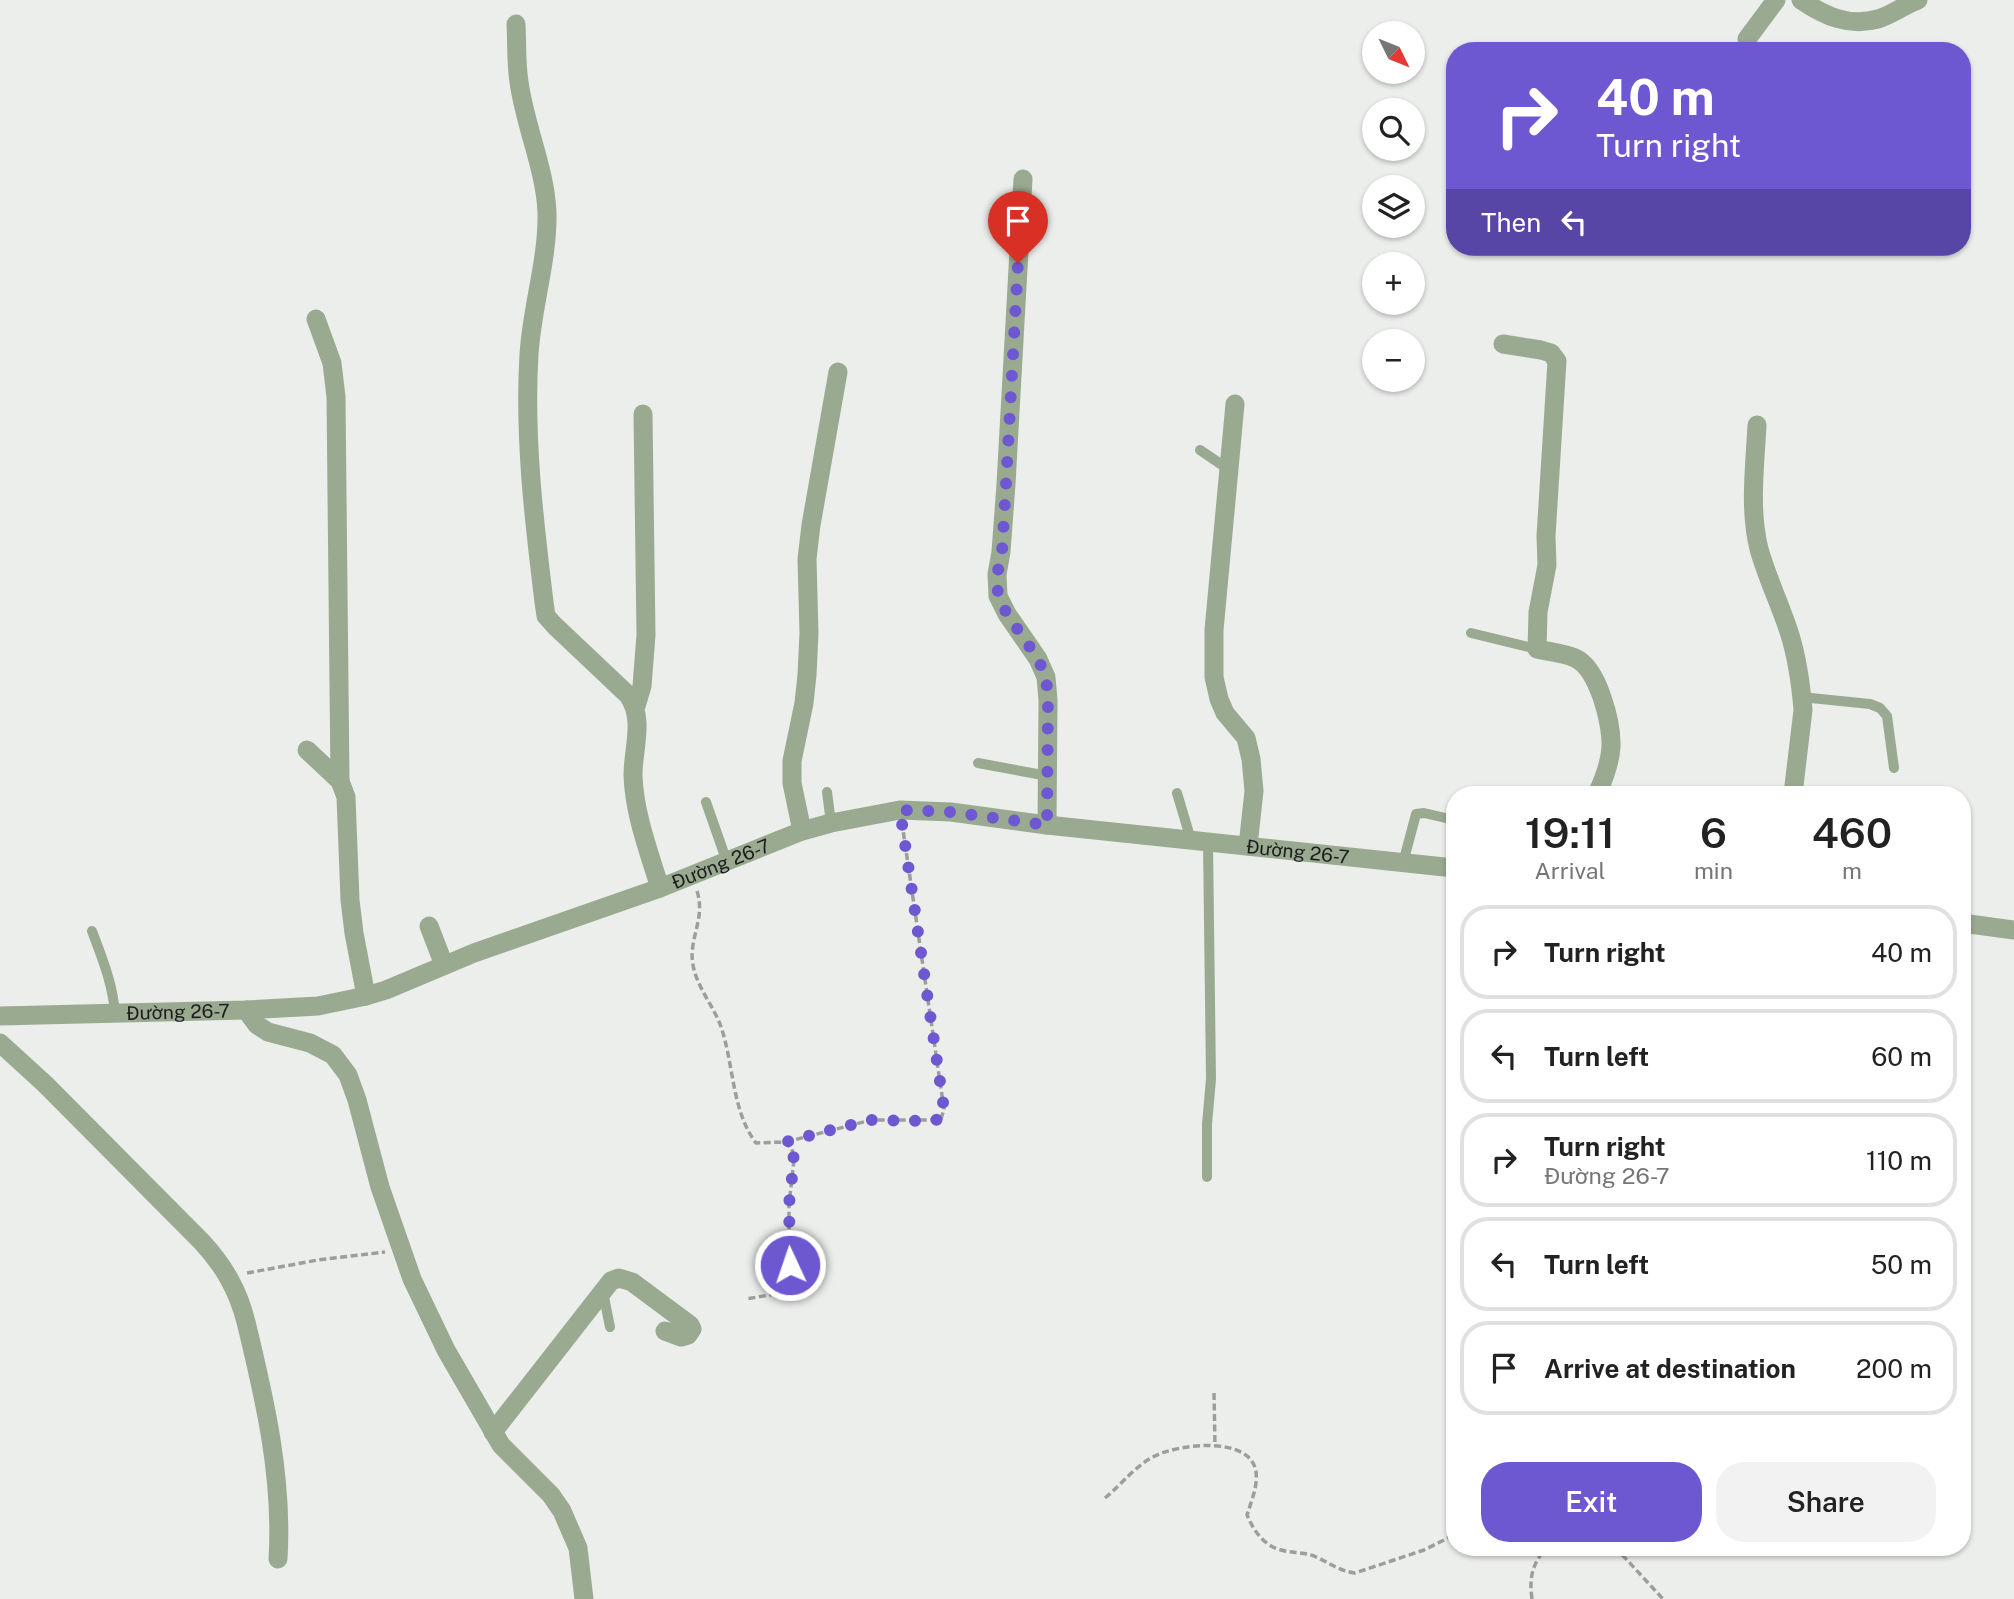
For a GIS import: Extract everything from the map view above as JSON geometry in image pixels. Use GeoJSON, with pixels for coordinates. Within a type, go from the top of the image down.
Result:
{"type":"FeatureCollection","features":[{"type":"Feature","properties":{"kind":"street"},"geometry":{"type":"LineString","coordinates":[[1746,39],[1776,0]]}},
{"type":"Feature","properties":{"kind":"street"},"geometry":{"type":"LineString","coordinates":[[1801,0],[1821,13],[1839,20],[1857,22],[1878,19],[1918,0]]}},
{"type":"Feature","properties":{"kind":"street"},"geometry":{"type":"LineString","coordinates":[[516,24],[519,83],[543,181],[547,209],[547,237],[529,352],[528,401],[533,516],[546,616],[628,695],[636,706]]}},
{"type":"Feature","properties":{"kind":"street"},"geometry":{"type":"LineString","coordinates":[[1023,180],[1002,552],[997,575],[998,596],[1038,659],[1046,677],[1047,825]]}},
{"type":"Feature","properties":{"kind":"street"},"geometry":{"type":"LineString","coordinates":[[316,319],[331,363],[335,397],[340,781],[346,797],[350,900],[366,996]]}},
{"type":"Feature","properties":{"kind":"street"},"geometry":{"type":"LineString","coordinates":[[1503,344],[1541,350],[1550,353],[1558,361],[1547,522],[1547,565],[1538,612],[1538,649],[1577,658],[1592,672],[1608,720],[1611,746],[1606,774],[1601,786]]}},
{"type":"Feature","properties":{"kind":"street"},"geometry":{"type":"LineString","coordinates":[[802,831],[792,783],[792,761],[807,675],[807,559],[838,372]]}},
{"type":"Feature","properties":{"kind":"street"},"geometry":{"type":"LineString","coordinates":[[1235,404],[1214,630],[1214,677],[1225,713],[1245,738],[1251,759],[1254,791],[1248,846]]}},
{"type":"Feature","properties":{"kind":"street"},"geometry":{"type":"LineString","coordinates":[[643,414],[646,635],[642,686],[636,706],[638,735],[633,776],[637,807],[660,888]]}},
{"type":"Feature","properties":{"kind":"street"},"geometry":{"type":"LineString","coordinates":[[1757,425],[1755,527],[1759,550],[1791,639],[1801,697],[1794,786]]}},
{"type":"Feature","properties":{"kind":"street"},"geometry":{"type":"LineString","coordinates":[[307,750],[340,781]]}},
{"type":"Feature","properties":{"kind":"street","name":"Đường 26-7"},"geometry":{"type":"LineString","coordinates":[[0,1016],[246,1010],[318,1006],[366,996],[444,965],[692,876],[802,831],[900,810],[951,812],[1047,825],[1446,867]]}},
{"type":"Feature","properties":{"kind":"street"},"geometry":{"type":"LineString","coordinates":[[1971,924],[2014,930]]}},
{"type":"Feature","properties":{"kind":"street"},"geometry":{"type":"LineString","coordinates":[[429,926],[444,965]]}},
{"type":"Feature","properties":{"kind":"street"},"geometry":{"type":"LineString","coordinates":[[246,1010],[257,1025],[268,1032],[318,1046],[344,1067],[357,1100],[380,1187],[401,1250],[430,1319],[493,1433],[508,1453],[551,1495],[566,1517],[578,1548],[583,1599]]}},
{"type":"Feature","properties":{"kind":"street"},"geometry":{"type":"LineString","coordinates":[[0,1042],[215,1255],[230,1277],[242,1305],[249,1332],[274,1451],[280,1513],[278,1559]]}},
{"type":"Feature","properties":{"kind":"street"},"geometry":{"type":"LineString","coordinates":[[493,1433],[611,1282],[620,1278],[632,1282],[692,1329],[688,1335],[681,1337],[665,1331]]}},
{"type":"Feature","properties":{"kind":"lane"},"geometry":{"type":"LineString","coordinates":[[1200,450],[1229,469]]}},
{"type":"Feature","properties":{"kind":"lane"},"geometry":{"type":"LineString","coordinates":[[1471,633],[1538,649]]}},
{"type":"Feature","properties":{"kind":"lane"},"geometry":{"type":"LineString","coordinates":[[1801,697],[1870,704],[1880,708],[1887,716],[1894,768]]}},
{"type":"Feature","properties":{"kind":"lane"},"geometry":{"type":"LineString","coordinates":[[978,763],[1048,776]]}},
{"type":"Feature","properties":{"kind":"lane"},"geometry":{"type":"LineString","coordinates":[[827,792],[831,823]]}},
{"type":"Feature","properties":{"kind":"lane"},"geometry":{"type":"LineString","coordinates":[[1177,793],[1199,841],[1211,1079],[1207,1124],[1207,1177]]}},
{"type":"Feature","properties":{"kind":"lane"},"geometry":{"type":"LineString","coordinates":[[706,802],[727,862]]}},
{"type":"Feature","properties":{"kind":"lane"},"geometry":{"type":"LineString","coordinates":[[1402,864],[1416,814],[1446,818]]}},
{"type":"Feature","properties":{"kind":"lane"},"geometry":{"type":"LineString","coordinates":[[92,931],[110,981],[115,1014]]}},
{"type":"Feature","properties":{"kind":"lane"},"geometry":{"type":"LineString","coordinates":[[602,1292],[610,1327]]}},
{"type":"Feature","properties":{"kind":"path"},"geometry":{"type":"LineString","coordinates":[[692,876],[699,899],[700,919],[693,943],[692,964],[699,985],[711,1003],[721,1027],[740,1107],[748,1133],[756,1143],[785,1142],[870,1120],[941,1119],[944,1109],[900,810]]}},
{"type":"Feature","properties":{"kind":"path"},"geometry":{"type":"LineString","coordinates":[[746,1299],[787,1292],[794,1283],[790,1265],[789,1204],[794,1160],[792,1149],[785,1142]]}},
{"type":"Feature","properties":{"kind":"path"},"geometry":{"type":"LineString","coordinates":[[230,1277],[318,1259],[401,1250]]}},
{"type":"Feature","properties":{"kind":"path"},"geometry":{"type":"LineString","coordinates":[[1214,1393],[1215,1446]]}},
{"type":"Feature","properties":{"kind":"path"},"geometry":{"type":"LineString","coordinates":[[1105,1498],[1140,1464],[1172,1448],[1234,1448],[1248,1457],[1256,1471],[1254,1492],[1247,1515],[1255,1532],[1268,1544],[1281,1550],[1297,1551],[1345,1572],[1355,1573],[1424,1550],[1446,1539]]}},
{"type":"Feature","properties":{"kind":"path"},"geometry":{"type":"LineString","coordinates":[[1532,1599],[1531,1571],[1540,1556]]}},
{"type":"Feature","properties":{"kind":"path"},"geometry":{"type":"LineString","coordinates":[[1623,1556],[1663,1599]]}},
{"type":"Feature","properties":{"kind":"route"},"geometry":{"type":"LineString","coordinates":[[790,1265],[789,1204],[794,1160],[792,1149],[785,1142],[870,1120],[941,1119],[944,1109],[900,810],[951,812],[1047,825],[1046,677],[1038,659],[998,596],[997,575],[1002,552],[1018,263]]}}]}
